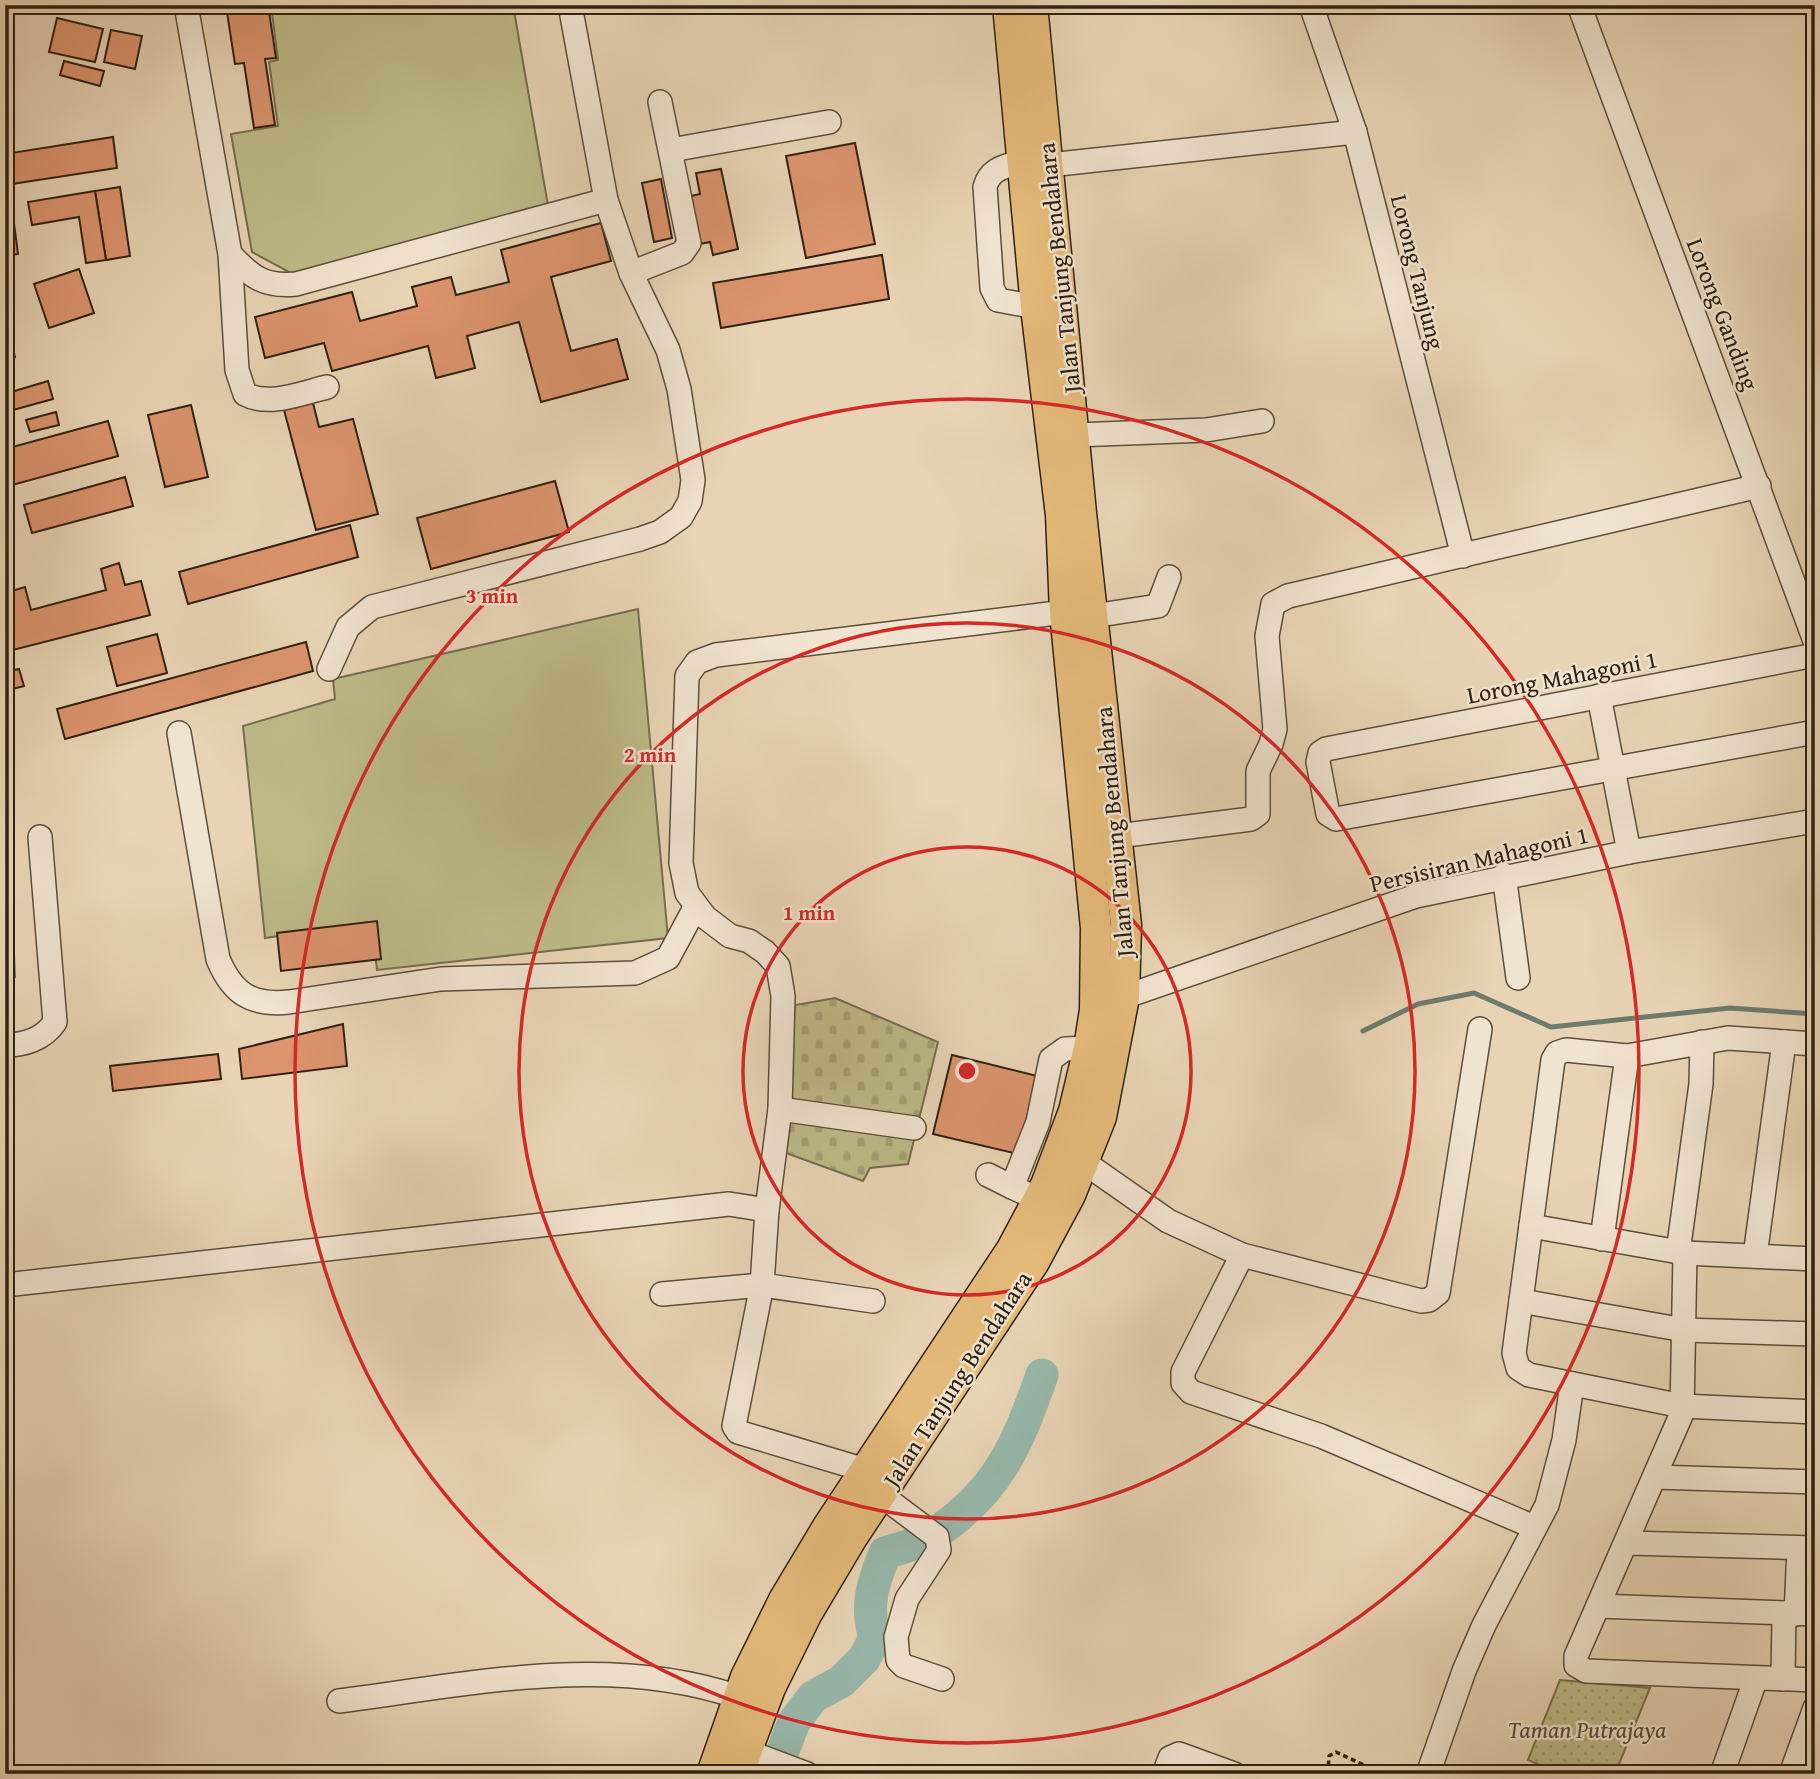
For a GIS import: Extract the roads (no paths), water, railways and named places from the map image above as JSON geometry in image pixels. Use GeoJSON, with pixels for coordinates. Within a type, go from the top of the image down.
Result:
{"type":"FeatureCollection","features":[{"type":"Feature","properties":{"kind":"main road","name":"Jalan Tanjung Bendahara"},"geometry":{"type":"LineString","coordinates":[[712,1774],[738,1697],[784,1601],[865,1469],[1012,1249],[1025,1193],[1074,1111],[1089,1048],[1095,1010],[1096,928],[1079,614],[1075,435],[1035,163],[1008,5]]}},
{"type":"Feature","properties":{"kind":"main road","name":"Jalan Tanjung Bendahara"},"geometry":{"type":"LineString","coordinates":[[742,1763],[770,1688],[807,1613],[1034,1262],[1085,1163],[1101,1117],[1125,997],[1126,925],[1118,836],[1060,515],[1036,307],[1032,5]]}},
{"type":"Feature","properties":{"kind":"street"},"geometry":{"type":"LineString","coordinates":[[186,5],[229,254],[237,370],[245,394],[256,400],[267,400],[327,387]]}},
{"type":"Feature","properties":{"kind":"street"},"geometry":{"type":"LineString","coordinates":[[329,669],[348,627],[372,607],[640,539],[667,528],[681,517],[690,501],[693,480],[679,389],[668,350],[631,273],[606,201],[570,5]]}},
{"type":"Feature","properties":{"kind":"street","name":"Lorong Tanjung"},"geometry":{"type":"LineString","coordinates":[[1311,5],[1355,132],[1462,556]]}},
{"type":"Feature","properties":{"kind":"street","name":"Lorong Ganding"},"geometry":{"type":"LineString","coordinates":[[1579,5],[1815,641]]}},
{"type":"Feature","properties":{"kind":"street"},"geometry":{"type":"LineString","coordinates":[[631,273],[682,253],[689,243],[660,102]]}},
{"type":"Feature","properties":{"kind":"street"},"geometry":{"type":"LineString","coordinates":[[671,150],[829,122]]}},
{"type":"Feature","properties":{"kind":"street"},"geometry":{"type":"LineString","coordinates":[[1036,307],[998,300],[992,288],[985,187],[988,176],[994,170],[1035,163],[1355,132]]}},
{"type":"Feature","properties":{"kind":"street"},"geometry":{"type":"LineString","coordinates":[[229,254],[251,277],[264,283],[296,284],[606,201]]}},
{"type":"Feature","properties":{"kind":"street"},"geometry":{"type":"LineString","coordinates":[[1075,435],[1206,430],[1262,421]]}},
{"type":"Feature","properties":{"kind":"street"},"geometry":{"type":"LineString","coordinates":[[1118,836],[1251,819],[1258,814],[1258,771],[1272,744],[1275,729],[1267,636],[1273,604],[1288,596],[1759,486]]}},
{"type":"Feature","properties":{"kind":"street"},"geometry":{"type":"LineString","coordinates":[[865,1469],[738,1432],[734,1426],[762,1284],[767,1210],[780,1110],[785,1021],[778,967],[765,952],[749,941],[730,936],[705,917],[687,893],[681,863],[687,676],[697,662],[716,655],[1158,606],[1169,577]]}},
{"type":"Feature","properties":{"kind":"street","name":"Lorong Mahagoni 1"},"geometry":{"type":"LineString","coordinates":[[1613,768],[1336,819],[1328,814],[1318,762],[1320,753],[1326,749],[1815,655]]}},
{"type":"Feature","properties":{"kind":"street"},"geometry":{"type":"LineString","coordinates":[[1599,696],[1629,852]]}},
{"type":"Feature","properties":{"kind":"street"},"geometry":{"type":"LineString","coordinates":[[1613,768],[1815,732]]}},
{"type":"Feature","properties":{"kind":"street"},"geometry":{"type":"LineString","coordinates":[[179,733],[218,959],[230,983],[248,999],[259,1003],[289,1002],[441,979],[635,973],[668,958],[696,906]]}},
{"type":"Feature","properties":{"kind":"street","name":"Persisiran Mahagoni 1"},"geometry":{"type":"LineString","coordinates":[[1125,997],[1381,906],[1504,875],[1815,821]]}},
{"type":"Feature","properties":{"kind":"street"},"geometry":{"type":"LineString","coordinates":[[5,1045],[30,1041],[43,1035],[55,1022],[40,837]]}},
{"type":"Feature","properties":{"kind":"street"},"geometry":{"type":"LineString","coordinates":[[1504,875],[1518,978]]}},
{"type":"Feature","properties":{"kind":"street"},"geometry":{"type":"LineString","coordinates":[[1085,1163],[1168,1221],[1242,1255],[1421,1301],[1434,1298],[1438,1293],[1480,1028]]}},
{"type":"Feature","properties":{"kind":"street"},"geometry":{"type":"LineString","coordinates":[[1815,1044],[1728,1038],[1627,1056],[1566,1050],[1557,1053],[1553,1060],[1514,1353],[1517,1368],[1529,1375],[1682,1406],[1815,1412]]}},
{"type":"Feature","properties":{"kind":"street"},"geometry":{"type":"LineString","coordinates":[[1702,1042],[1701,1084],[1682,1253],[1682,1406],[1655,1477],[1576,1656],[1576,1665],[1586,1671],[1815,1681]]}},
{"type":"Feature","properties":{"kind":"street"},"geometry":{"type":"LineString","coordinates":[[1755,1256],[1784,1042]]}},
{"type":"Feature","properties":{"kind":"street"},"geometry":{"type":"LineString","coordinates":[[1602,1239],[1627,1056]]}},
{"type":"Feature","properties":{"kind":"street"},"geometry":{"type":"LineString","coordinates":[[780,1110],[914,1128]]}},
{"type":"Feature","properties":{"kind":"street"},"geometry":{"type":"LineString","coordinates":[[988,1175],[1025,1193]]}},
{"type":"Feature","properties":{"kind":"street"},"geometry":{"type":"LineString","coordinates":[[5,1285],[729,1204],[767,1210]]}},
{"type":"Feature","properties":{"kind":"street"},"geometry":{"type":"LineString","coordinates":[[1531,1226],[1682,1253],[1815,1259]]}},
{"type":"Feature","properties":{"kind":"street"},"geometry":{"type":"LineString","coordinates":[[1242,1255],[1183,1372],[1184,1383],[1191,1392],[1321,1436],[1534,1527]]}},
{"type":"Feature","properties":{"kind":"street"},"geometry":{"type":"LineString","coordinates":[[662,1294],[762,1284],[873,1301]]}},
{"type":"Feature","properties":{"kind":"street"},"geometry":{"type":"LineString","coordinates":[[1521,1301],[1684,1330],[1815,1334]]}},
{"type":"Feature","properties":{"kind":"street"},"geometry":{"type":"LineString","coordinates":[[1428,1774],[1464,1671],[1546,1506],[1557,1472],[1572,1384]]}},
{"type":"Feature","properties":{"kind":"street"},"geometry":{"type":"LineString","coordinates":[[1655,1477],[1815,1482]]}},
{"type":"Feature","properties":{"kind":"street"},"geometry":{"type":"LineString","coordinates":[[881,1495],[935,1534],[939,1550],[907,1599],[895,1637],[898,1660],[904,1667],[942,1679]]}},
{"type":"Feature","properties":{"kind":"street"},"geometry":{"type":"LineString","coordinates":[[1626,1543],[1807,1548],[1798,1614],[1783,1679]]}},
{"type":"Feature","properties":{"kind":"street"},"geometry":{"type":"LineString","coordinates":[[1598,1606],[1798,1614]]}},
{"type":"Feature","properties":{"kind":"street"},"geometry":{"type":"LineString","coordinates":[[339,1702],[556,1675],[621,1673],[671,1678],[738,1697]]}},
{"type":"Feature","properties":{"kind":"street"},"geometry":{"type":"LineString","coordinates":[[1722,1774],[1756,1678]]}},
{"type":"Feature","properties":{"kind":"street"},"geometry":{"type":"LineString","coordinates":[[1790,1774],[1809,1742],[1815,1708]]}},
{"type":"Feature","properties":{"kind":"street"},"geometry":{"type":"LineString","coordinates":[[1169,1764],[1185,1754],[1234,1774]]}},
{"type":"Feature","properties":{"kind":"street"},"geometry":{"type":"LineString","coordinates":[[742,1763],[807,1774]]}},
{"type":"Feature","properties":{"kind":"waterway"},"geometry":{"type":"LineString","coordinates":[[1363,1031],[1418,1004],[1474,993],[1551,1027],[1730,1008],[1815,1014]]}},
{"type":"Feature","properties":{"kind":"waterway"},"geometry":{"type":"LineString","coordinates":[[784,1748],[794,1722],[813,1697],[842,1681],[864,1659],[875,1638],[871,1615],[872,1595],[885,1553],[931,1536],[954,1520],[989,1485],[1013,1446],[1042,1375]]}},
{"type":"Feature","properties":{"kind":"park label","name":"Taman Putrajaya"},"geometry":{"type":"Point","coordinates":[1587,1729]}}]}
